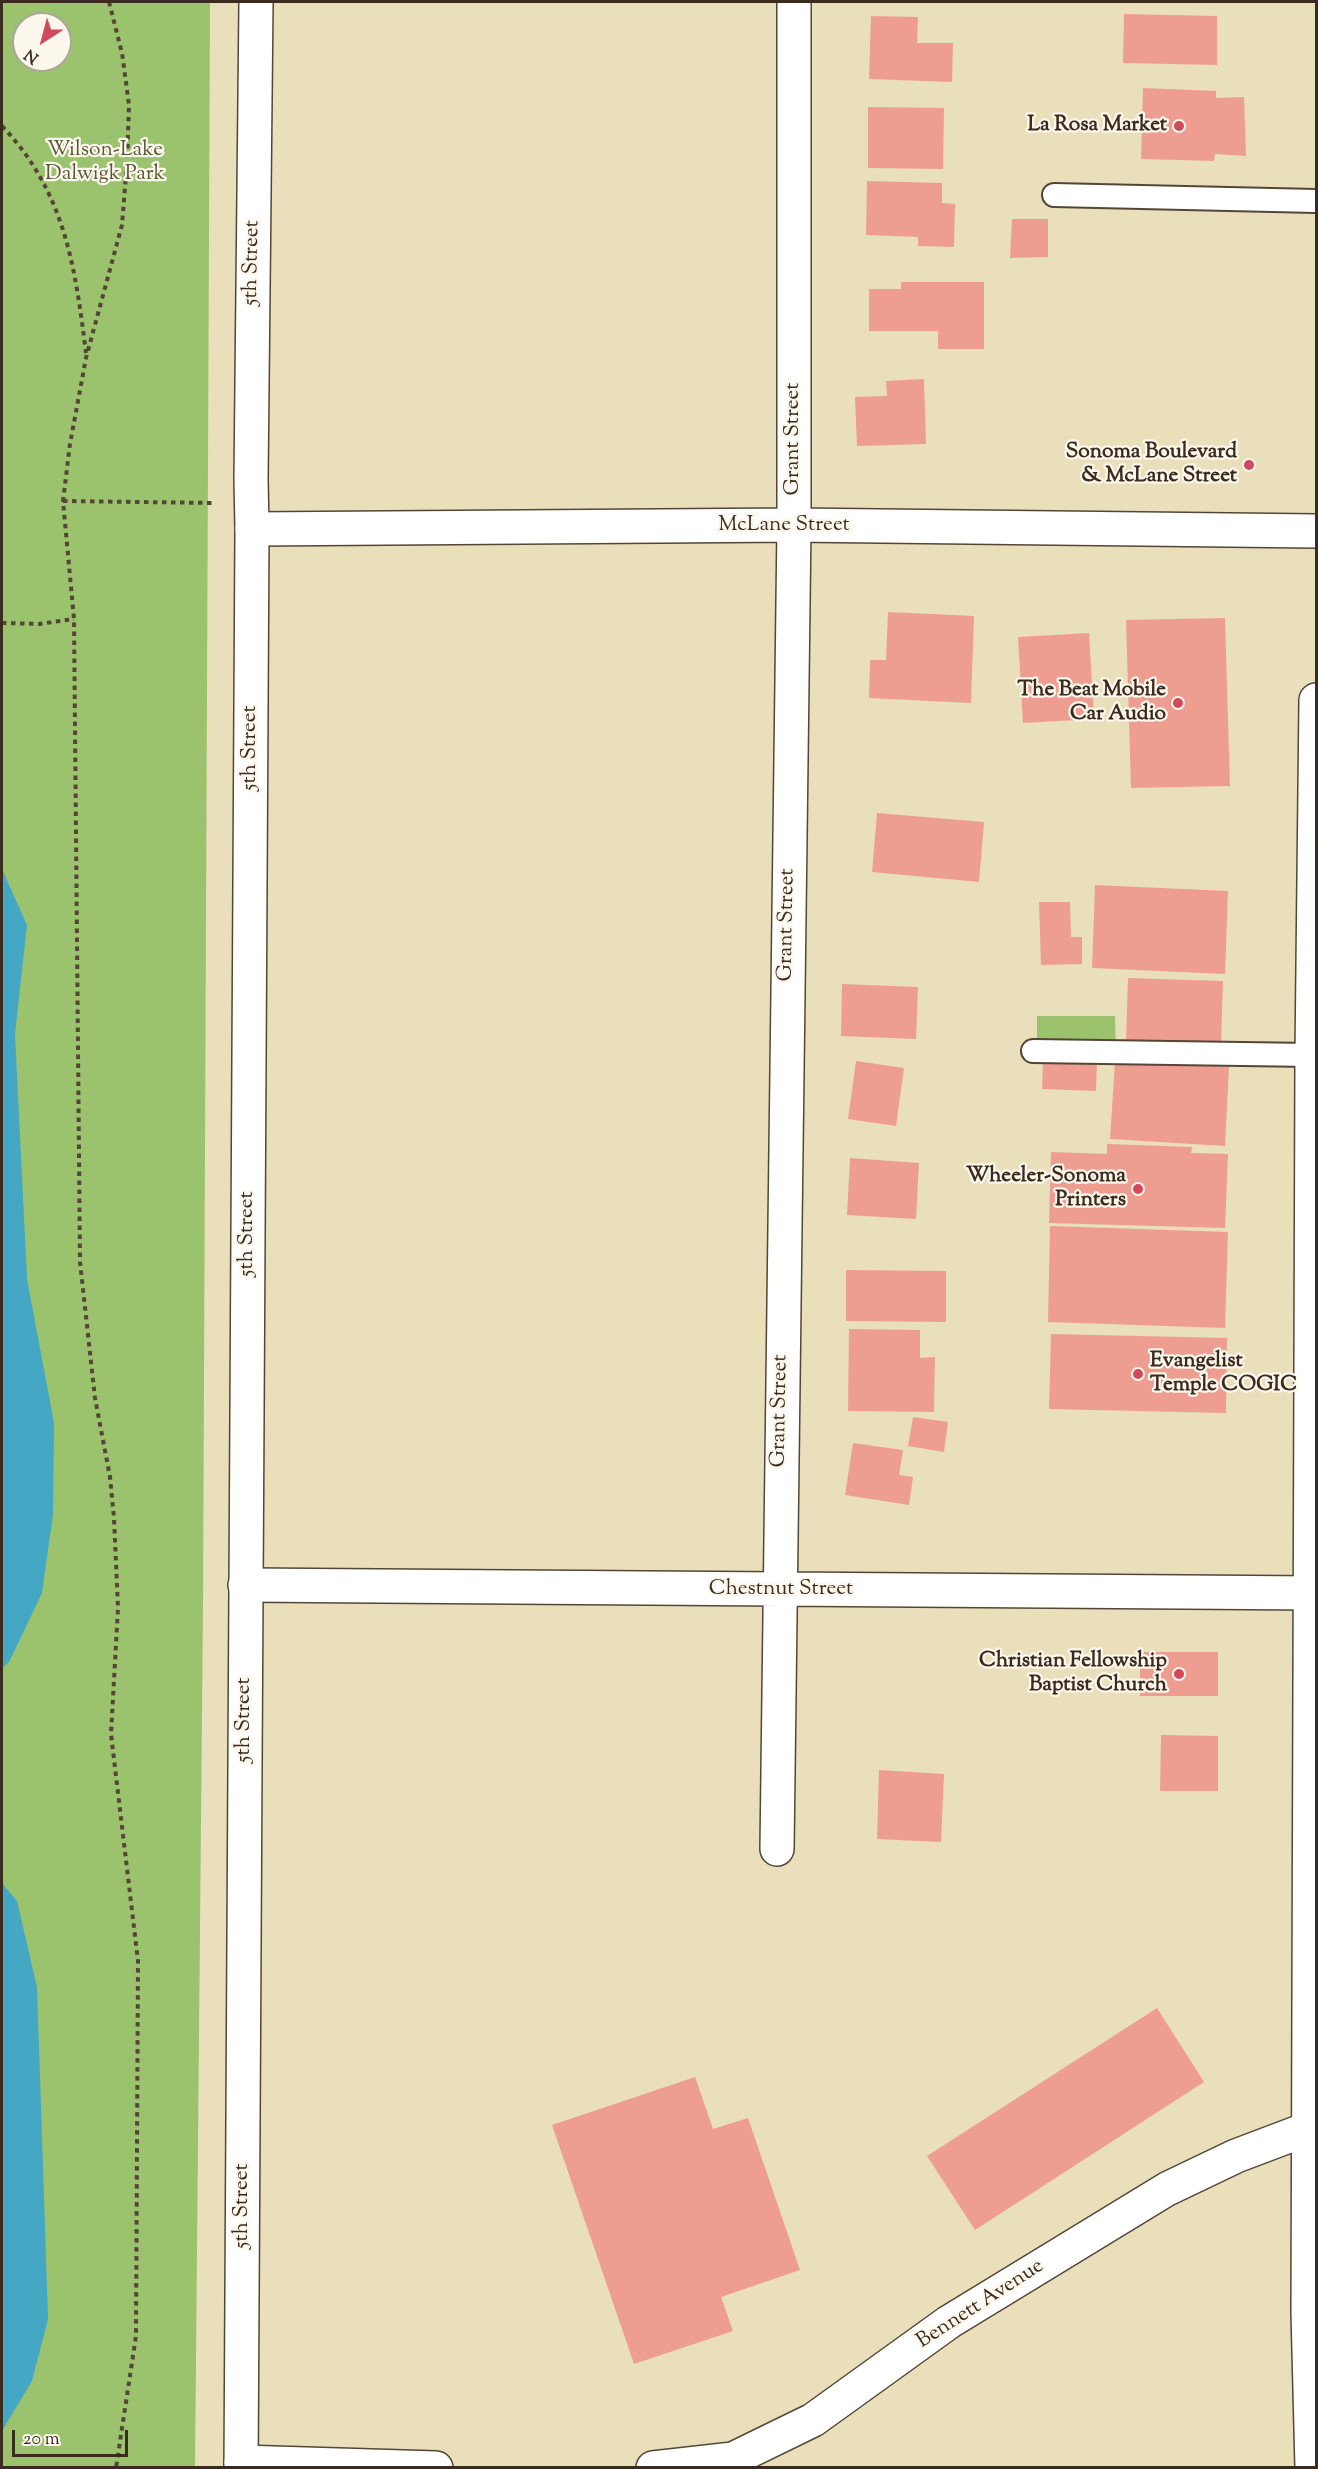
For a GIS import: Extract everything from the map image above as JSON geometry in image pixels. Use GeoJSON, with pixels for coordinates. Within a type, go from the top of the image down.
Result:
{"type":"FeatureCollection","features":[{"type":"Feature","properties":{"kind":"street","name":"5th Street"},"geometry":{"type":"LineString","coordinates":[[241,2465],[256,2]]}},
{"type":"Feature","properties":{"kind":"street","name":"Grant Street"},"geometry":{"type":"LineString","coordinates":[[777,1849],[778,1590],[794,525],[794,2]]}},
{"type":"Feature","properties":{"kind":"street","name":"McLane Street"},"geometry":{"type":"LineString","coordinates":[[252,516],[1317,531]]}},
{"type":"Feature","properties":{"kind":"street"},"geometry":{"type":"LineString","coordinates":[[1312,2468],[1308,2312],[1313,2065],[1312,1055],[1317,700]]}},
{"type":"Feature","properties":{"kind":"street","name":"Chestnut Street"},"geometry":{"type":"LineString","coordinates":[[245,1585],[1314,1593]]}},
{"type":"Feature","properties":{"kind":"street","name":"Bennett Avenue"},"geometry":{"type":"LineString","coordinates":[[653,2468],[733,2459],[813,2420],[949,2322],[1167,2189],[1236,2156],[1310,2128]]}},
{"type":"Feature","properties":{"kind":"street"},"geometry":{"type":"LineString","coordinates":[[241,2465],[436,2468]]}},
{"type":"Feature","properties":{"kind":"lane"},"geometry":{"type":"LineString","coordinates":[[1054,195],[1317,201]]}},
{"type":"Feature","properties":{"kind":"lane"},"geometry":{"type":"LineString","coordinates":[[1033,1051],[1312,1055]]}},
{"type":"Feature","properties":{"kind":"path"},"geometry":{"type":"LineString","coordinates":[[108,2],[122,53],[129,105],[122,225],[86,358],[70,444],[63,501],[74,619],[80,1262],[95,1398],[110,1477],[114,1518],[118,1608],[111,1734],[138,1961],[135,2336],[116,2468]]}},
{"type":"Feature","properties":{"kind":"path"},"geometry":{"type":"LineString","coordinates":[[2,126],[21,146],[39,171],[53,201],[63,231],[79,299],[86,358]]}},
{"type":"Feature","properties":{"kind":"path"},"geometry":{"type":"LineString","coordinates":[[63,501],[252,516]]}},
{"type":"Feature","properties":{"kind":"path"},"geometry":{"type":"LineString","coordinates":[[2,623],[39,624],[74,619]]}},
{"type":"Feature","properties":{"kind":"green space","name":"Wilson-Lake Dalwigk Park"},"geometry":{"type":"Polygon","coordinates":[[[2,2],[210,2],[203,1605],[195,2467],[2,2468],[2,2]]]}},
{"type":"Feature","properties":{"kind":"green space"},"geometry":{"type":"Polygon","coordinates":[[[1037,1016],[1115,1016],[1116,1051],[1037,1052],[1037,1016]]]}},
{"type":"Feature","properties":{"kind":"water"},"geometry":{"type":"Polygon","coordinates":[[[2,869],[27,925],[15,1034],[27,1279],[54,1423],[53,1514],[42,1593],[9,1662],[2,1668],[2,869]]]}},
{"type":"Feature","properties":{"kind":"water"},"geometry":{"type":"Polygon","coordinates":[[[2,1883],[17,1901],[37,1987],[48,2319],[32,2381],[2,2431],[2,1883]]]}},
{"type":"Feature","properties":{"kind":"building"},"geometry":{"type":"Polygon","coordinates":[[[1124,14],[1217,16],[1217,65],[1123,63],[1124,14]]]}},
{"type":"Feature","properties":{"kind":"building"},"geometry":{"type":"Polygon","coordinates":[[[871,16],[918,17],[917,43],[953,43],[952,82],[869,79],[871,16]]]}},
{"type":"Feature","properties":{"kind":"building","name":"La Rosa Market"},"geometry":{"type":"Polygon","coordinates":[[[1143,88],[1216,91],[1216,98],[1244,97],[1246,156],[1215,154],[1214,161],[1141,159],[1143,88]]]}},
{"type":"Feature","properties":{"kind":"building"},"geometry":{"type":"Polygon","coordinates":[[[868,107],[944,108],[943,169],[868,168],[868,107]]]}},
{"type":"Feature","properties":{"kind":"building"},"geometry":{"type":"Polygon","coordinates":[[[867,181],[942,183],[942,203],[955,204],[954,247],[918,246],[918,237],[866,235],[867,181]]]}},
{"type":"Feature","properties":{"kind":"building"},"geometry":{"type":"Polygon","coordinates":[[[1012,219],[1048,219],[1048,257],[1010,258],[1012,219]]]}},
{"type":"Feature","properties":{"kind":"building"},"geometry":{"type":"Polygon","coordinates":[[[901,282],[984,282],[984,349],[938,349],[938,331],[869,331],[869,289],[901,289],[901,282]]]}},
{"type":"Feature","properties":{"kind":"building"},"geometry":{"type":"Polygon","coordinates":[[[924,379],[926,444],[857,446],[855,397],[887,396],[886,381],[924,379]]]}},
{"type":"Feature","properties":{"kind":"building"},"geometry":{"type":"Polygon","coordinates":[[[888,612],[974,616],[971,703],[869,698],[870,660],[886,660],[888,612]]]}},
{"type":"Feature","properties":{"kind":"building","name":"The Beat Mobile Car Audio"},"geometry":{"type":"Polygon","coordinates":[[[1225,618],[1230,786],[1131,788],[1126,620],[1225,618]]]}},
{"type":"Feature","properties":{"kind":"building"},"geometry":{"type":"Polygon","coordinates":[[[1089,633],[1094,719],[1023,723],[1018,637],[1089,633]]]}},
{"type":"Feature","properties":{"kind":"building"},"geometry":{"type":"Polygon","coordinates":[[[877,813],[984,822],[979,882],[872,872],[877,813]]]}},
{"type":"Feature","properties":{"kind":"building"},"geometry":{"type":"Polygon","coordinates":[[[1095,885],[1228,891],[1225,974],[1092,968],[1095,885]]]}},
{"type":"Feature","properties":{"kind":"building"},"geometry":{"type":"Polygon","coordinates":[[[1039,902],[1070,902],[1071,937],[1082,937],[1082,964],[1041,965],[1039,902]]]}},
{"type":"Feature","properties":{"kind":"building"},"geometry":{"type":"Polygon","coordinates":[[[1128,978],[1223,981],[1221,1043],[1126,1040],[1128,978]]]}},
{"type":"Feature","properties":{"kind":"building"},"geometry":{"type":"Polygon","coordinates":[[[842,984],[918,987],[916,1039],[841,1036],[842,984]]]}},
{"type":"Feature","properties":{"kind":"building"},"geometry":{"type":"Polygon","coordinates":[[[1043,1060],[1097,1062],[1096,1091],[1042,1089],[1043,1060]]]}},
{"type":"Feature","properties":{"kind":"building"},"geometry":{"type":"Polygon","coordinates":[[[856,1061],[904,1068],[896,1126],[848,1119],[856,1061]]]}},
{"type":"Feature","properties":{"kind":"building"},"geometry":{"type":"Polygon","coordinates":[[[1115,1062],[1229,1067],[1225,1146],[1110,1139],[1115,1062]]]}},
{"type":"Feature","properties":{"kind":"building","name":"Wheeler-Sonoma Printers"},"geometry":{"type":"Polygon","coordinates":[[[1107,1144],[1192,1147],[1191,1153],[1228,1154],[1225,1228],[1049,1223],[1051,1152],[1107,1154],[1107,1144]]]}},
{"type":"Feature","properties":{"kind":"building"},"geometry":{"type":"Polygon","coordinates":[[[850,1158],[919,1163],[916,1219],[847,1215],[850,1158]]]}},
{"type":"Feature","properties":{"kind":"building"},"geometry":{"type":"Polygon","coordinates":[[[1050,1226],[1228,1232],[1225,1328],[1048,1322],[1050,1226]]]}},
{"type":"Feature","properties":{"kind":"building"},"geometry":{"type":"Polygon","coordinates":[[[846,1270],[946,1271],[946,1322],[846,1321],[846,1270]]]}},
{"type":"Feature","properties":{"kind":"building"},"geometry":{"type":"Polygon","coordinates":[[[849,1329],[920,1330],[920,1358],[935,1357],[934,1412],[848,1411],[849,1329]]]}},
{"type":"Feature","properties":{"kind":"building","name":"Evangelist Temple COGIC"},"geometry":{"type":"Polygon","coordinates":[[[1051,1334],[1227,1338],[1226,1413],[1049,1409],[1051,1334]]]}},
{"type":"Feature","properties":{"kind":"building"},"geometry":{"type":"Polygon","coordinates":[[[913,1417],[948,1422],[944,1452],[908,1446],[913,1417]]]}},
{"type":"Feature","properties":{"kind":"building"},"geometry":{"type":"Polygon","coordinates":[[[853,1443],[903,1450],[899,1475],[913,1477],[909,1505],[845,1495],[853,1443]]]}},
{"type":"Feature","properties":{"kind":"building","name":"Christian Fellowship Baptist Church"},"geometry":{"type":"Polygon","coordinates":[[[1140,1652],[1218,1652],[1218,1696],[1140,1696],[1140,1652]]]}},
{"type":"Feature","properties":{"kind":"building"},"geometry":{"type":"Polygon","coordinates":[[[1161,1735],[1218,1736],[1218,1791],[1160,1791],[1161,1735]]]}},
{"type":"Feature","properties":{"kind":"building"},"geometry":{"type":"Polygon","coordinates":[[[879,1770],[944,1774],[941,1842],[877,1839],[879,1770]]]}},
{"type":"Feature","properties":{"kind":"building"},"geometry":{"type":"Polygon","coordinates":[[[1157,2008],[1204,2082],[975,2230],[927,2156],[1157,2008]]]}},
{"type":"Feature","properties":{"kind":"building"},"geometry":{"type":"Polygon","coordinates":[[[695,2077],[713,2129],[748,2118],[800,2270],[721,2297],[733,2331],[634,2364],[552,2125],[695,2077]]]}},
{"type":"Feature","properties":{"kind":"place","name":"La Rosa Market"},"geometry":{"type":"Point","coordinates":[1179,126]}},
{"type":"Feature","properties":{"kind":"place","name":"Sonoma Boulevard & McLane Street"},"geometry":{"type":"Point","coordinates":[1249,465]}},
{"type":"Feature","properties":{"kind":"place","name":"The Beat Mobile Car Audio"},"geometry":{"type":"Point","coordinates":[1178,703]}},
{"type":"Feature","properties":{"kind":"place","name":"Wheeler-Sonoma Printers"},"geometry":{"type":"Point","coordinates":[1138,1189]}},
{"type":"Feature","properties":{"kind":"place","name":"Evangelist Temple COGIC"},"geometry":{"type":"Point","coordinates":[1138,1374]}},
{"type":"Feature","properties":{"kind":"place","name":"Christian Fellowship Baptist Church"},"geometry":{"type":"Point","coordinates":[1179,1674]}}]}
